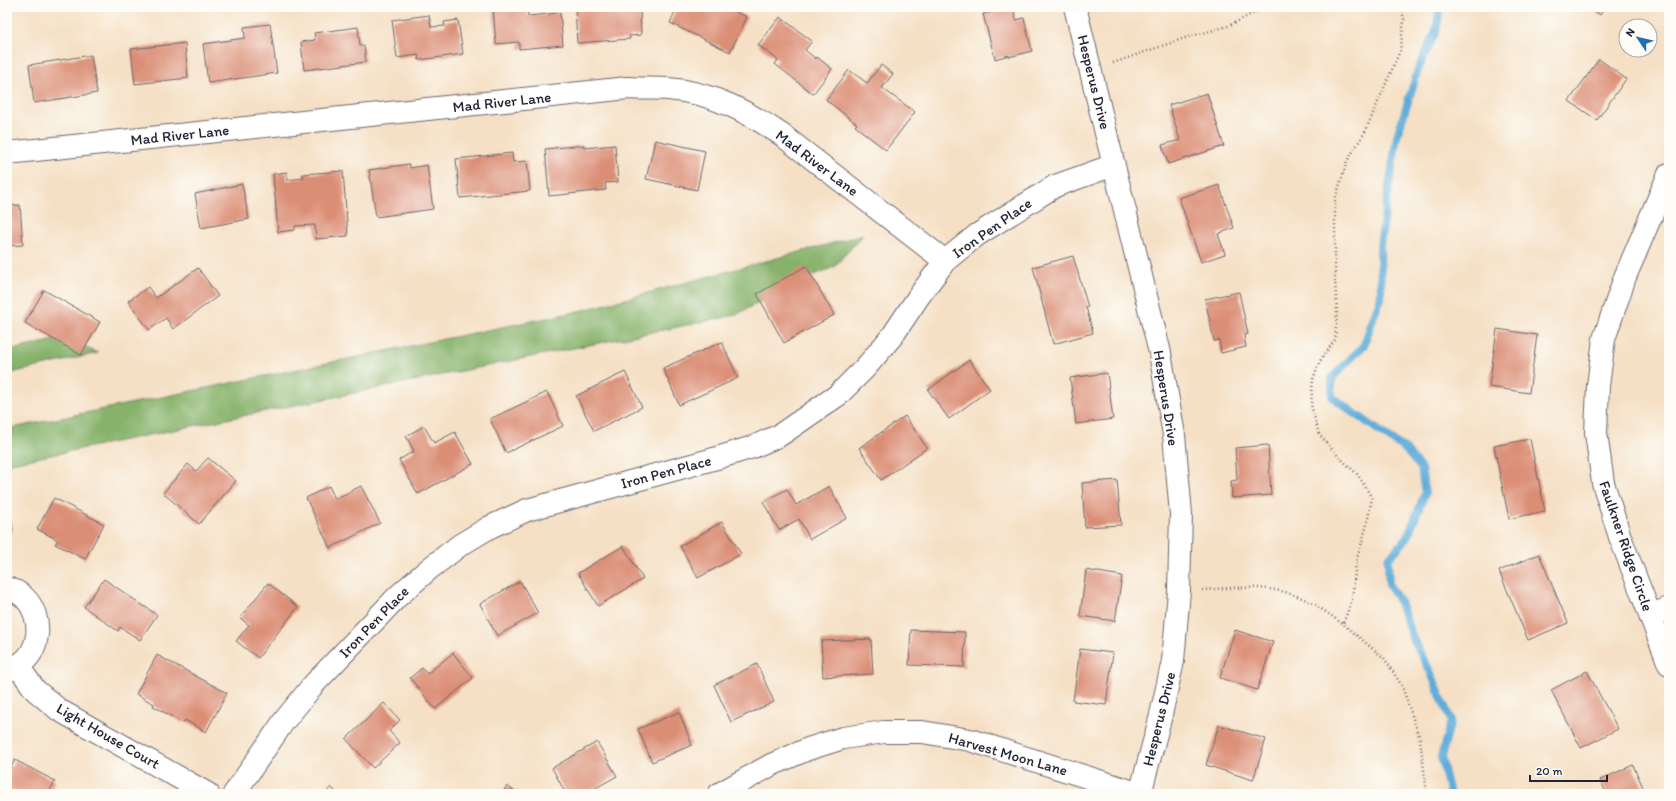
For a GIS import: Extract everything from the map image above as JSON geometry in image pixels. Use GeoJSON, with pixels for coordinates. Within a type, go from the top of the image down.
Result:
{"type":"FeatureCollection","features":[{"type":"Feature","properties":{"kind":"street","name":"Hesperus Drive"},"geometry":{"type":"LineString","coordinates":[[1075,7],[1160,353],[1174,435],[1181,514],[1179,591],[1173,661],[1160,719],[1140,794]]}},
{"type":"Feature","properties":{"kind":"street","name":"Mad River Lane"},"geometry":{"type":"LineString","coordinates":[[7,153],[628,88],[669,89],[701,94],[730,105],[756,118],[782,135],[945,261]]}},
{"type":"Feature","properties":{"kind":"street","name":"Iron Pen Place"},"geometry":{"type":"LineString","coordinates":[[234,794],[284,721],[314,684],[398,596],[429,568],[460,545],[490,527],[527,510],[717,458],[752,447],[780,435],[838,395],[866,367],[893,335],[945,261],[977,235],[1055,186],[1114,166]]}},
{"type":"Feature","properties":{"kind":"street","name":"Faulkner Ridge Circle"},"geometry":{"type":"LineString","coordinates":[[1669,174],[1625,277],[1604,339],[1598,386],[1596,433],[1603,483],[1620,537],[1659,612],[1669,664]]}},
{"type":"Feature","properties":{"kind":"street","name":"Light House Court"},"geometry":{"type":"LineString","coordinates":[[7,588],[15,590],[30,602],[37,619],[38,638],[31,654],[12,669],[59,710],[208,794]]}},
{"type":"Feature","properties":{"kind":"street","name":"Harvest Moon Lane"},"geometry":{"type":"LineString","coordinates":[[719,794],[771,765],[808,749],[843,738],[892,732],[922,732],[970,740],[1140,794]]}},
{"type":"Feature","properties":{"kind":"path"},"geometry":{"type":"LineString","coordinates":[[1091,71],[1185,38],[1228,26],[1266,7]]}},
{"type":"Feature","properties":{"kind":"path"},"geometry":{"type":"LineString","coordinates":[[1343,624],[1352,600],[1356,562],[1366,528],[1372,498],[1358,475],[1338,456],[1319,434],[1311,405],[1314,379],[1320,361],[1334,340],[1337,312],[1335,280],[1335,200],[1347,161],[1366,132],[1400,51],[1404,19],[1401,7]]}},
{"type":"Feature","properties":{"kind":"path"},"geometry":{"type":"LineString","coordinates":[[1179,591],[1234,588],[1274,590],[1306,600],[1343,624],[1384,658],[1402,686],[1420,739],[1427,794]]}},
{"type":"Feature","properties":{"kind":"green space"},"geometry":{"type":"Polygon","coordinates":[[[863,235],[834,267],[785,287],[736,315],[7,464],[7,429],[580,311],[863,235]]]}},
{"type":"Feature","properties":{"kind":"green space"},"geometry":{"type":"Polygon","coordinates":[[[64,338],[98,353],[7,374],[7,351],[64,338]]]}},
{"type":"Feature","properties":{"kind":"building"},"geometry":{"type":"Polygon","coordinates":[[[527,7],[528,16],[560,13],[563,45],[519,49],[519,42],[496,44],[493,8],[527,7]]]}},
{"type":"Feature","properties":{"kind":"building"},"geometry":{"type":"Polygon","coordinates":[[[575,7],[640,7],[641,35],[629,36],[630,39],[577,43],[575,7]]]}},
{"type":"Feature","properties":{"kind":"building"},"geometry":{"type":"Polygon","coordinates":[[[677,7],[726,7],[747,17],[730,52],[670,23],[677,7]]]}},
{"type":"Feature","properties":{"kind":"building"},"geometry":{"type":"Polygon","coordinates":[[[1013,7],[1016,20],[1024,18],[1032,51],[995,59],[983,14],[1013,7]]]}},
{"type":"Feature","properties":{"kind":"building"},"geometry":{"type":"Polygon","coordinates":[[[1589,7],[1605,7],[1600,15],[1589,7]]]}},
{"type":"Feature","properties":{"kind":"building"},"geometry":{"type":"Polygon","coordinates":[[[429,15],[431,27],[445,26],[444,22],[458,20],[463,54],[419,60],[418,55],[397,58],[392,20],[429,15]]]}},
{"type":"Feature","properties":{"kind":"building"},"geometry":{"type":"Polygon","coordinates":[[[780,17],[812,41],[805,50],[832,69],[813,94],[775,64],[778,60],[758,45],[780,17]]]}},
{"type":"Feature","properties":{"kind":"building"},"geometry":{"type":"Polygon","coordinates":[[[270,24],[277,73],[208,83],[203,44],[245,38],[244,27],[270,24]]]}},
{"type":"Feature","properties":{"kind":"building"},"geometry":{"type":"Polygon","coordinates":[[[358,27],[360,46],[364,46],[366,62],[304,70],[301,42],[315,40],[314,33],[358,27]]]}},
{"type":"Feature","properties":{"kind":"building"},"geometry":{"type":"Polygon","coordinates":[[[185,43],[188,78],[135,84],[131,49],[185,43]]]}},
{"type":"Feature","properties":{"kind":"building"},"geometry":{"type":"Polygon","coordinates":[[[7,46],[10,46],[8,80],[7,80],[7,46]]]}},
{"type":"Feature","properties":{"kind":"building"},"geometry":{"type":"Polygon","coordinates":[[[91,55],[97,93],[34,103],[29,65],[91,55]]]}},
{"type":"Feature","properties":{"kind":"building"},"geometry":{"type":"Polygon","coordinates":[[[1599,59],[1626,79],[1597,120],[1569,101],[1599,59]]]}},
{"type":"Feature","properties":{"kind":"building"},"geometry":{"type":"Polygon","coordinates":[[[881,65],[893,74],[882,88],[915,112],[886,150],[855,126],[857,124],[826,100],[849,70],[867,83],[881,65]]]}},
{"type":"Feature","properties":{"kind":"building"},"geometry":{"type":"Polygon","coordinates":[[[1207,93],[1224,146],[1168,164],[1162,145],[1180,140],[1169,105],[1207,93]]]}},
{"type":"Feature","properties":{"kind":"building"},"geometry":{"type":"Polygon","coordinates":[[[655,140],[705,151],[697,190],[646,179],[655,140]]]}},
{"type":"Feature","properties":{"kind":"building"},"geometry":{"type":"Polygon","coordinates":[[[584,145],[584,148],[615,145],[618,182],[605,183],[606,190],[549,196],[545,149],[584,145]]]}},
{"type":"Feature","properties":{"kind":"building"},"geometry":{"type":"Polygon","coordinates":[[[512,153],[513,162],[527,161],[530,191],[460,198],[456,159],[512,153]]]}},
{"type":"Feature","properties":{"kind":"building"},"geometry":{"type":"Polygon","coordinates":[[[409,164],[410,168],[427,165],[433,209],[376,217],[369,170],[409,164]]]}},
{"type":"Feature","properties":{"kind":"building"},"geometry":{"type":"Polygon","coordinates":[[[343,171],[348,236],[316,239],[315,225],[295,226],[295,230],[278,232],[273,174],[287,172],[287,180],[303,178],[303,174],[343,171]]]}},
{"type":"Feature","properties":{"kind":"building"},"geometry":{"type":"Polygon","coordinates":[[[242,184],[249,219],[201,228],[195,194],[242,184]]]}},
{"type":"Feature","properties":{"kind":"building"},"geometry":{"type":"Polygon","coordinates":[[[1219,185],[1234,228],[1218,234],[1225,254],[1201,262],[1179,198],[1219,185]]]}},
{"type":"Feature","properties":{"kind":"building"},"geometry":{"type":"Polygon","coordinates":[[[20,205],[23,245],[7,246],[7,206],[20,205]]]}},
{"type":"Feature","properties":{"kind":"building"},"geometry":{"type":"Polygon","coordinates":[[[1073,256],[1088,307],[1086,307],[1093,333],[1053,344],[1033,267],[1073,256]]]}},
{"type":"Feature","properties":{"kind":"building"},"geometry":{"type":"Polygon","coordinates":[[[806,266],[834,315],[784,343],[757,294],[806,266]]]}},
{"type":"Feature","properties":{"kind":"building"},"geometry":{"type":"Polygon","coordinates":[[[198,268],[218,296],[173,329],[166,318],[149,330],[128,301],[148,287],[156,298],[198,268]]]}},
{"type":"Feature","properties":{"kind":"building"},"geometry":{"type":"Polygon","coordinates":[[[44,290],[100,322],[81,355],[25,323],[44,290]]]}},
{"type":"Feature","properties":{"kind":"building"},"geometry":{"type":"Polygon","coordinates":[[[1239,292],[1248,334],[1244,335],[1246,347],[1221,353],[1219,340],[1214,341],[1205,299],[1239,292]]]}},
{"type":"Feature","properties":{"kind":"building"},"geometry":{"type":"Polygon","coordinates":[[[1497,329],[1537,335],[1529,393],[1489,387],[1497,329]]]}},
{"type":"Feature","properties":{"kind":"building"},"geometry":{"type":"Polygon","coordinates":[[[722,342],[738,378],[679,405],[663,368],[722,342]]]}},
{"type":"Feature","properties":{"kind":"building"},"geometry":{"type":"Polygon","coordinates":[[[969,360],[990,389],[949,419],[928,390],[969,360]]]}},
{"type":"Feature","properties":{"kind":"building"},"geometry":{"type":"Polygon","coordinates":[[[625,372],[642,407],[594,431],[576,396],[625,372]]]}},
{"type":"Feature","properties":{"kind":"building"},"geometry":{"type":"Polygon","coordinates":[[[1107,373],[1113,419],[1076,424],[1070,378],[1107,373]]]}},
{"type":"Feature","properties":{"kind":"building"},"geometry":{"type":"Polygon","coordinates":[[[547,392],[563,426],[506,453],[490,419],[547,392]]]}},
{"type":"Feature","properties":{"kind":"building"},"geometry":{"type":"Polygon","coordinates":[[[905,416],[927,448],[881,480],[859,448],[905,416]]]}},
{"type":"Feature","properties":{"kind":"building"},"geometry":{"type":"Polygon","coordinates":[[[424,426],[434,443],[455,432],[473,464],[418,494],[399,460],[414,451],[406,436],[424,426]]]}},
{"type":"Feature","properties":{"kind":"building"},"geometry":{"type":"Polygon","coordinates":[[[1530,439],[1545,511],[1509,519],[1494,446],[1530,439]]]}},
{"type":"Feature","properties":{"kind":"building"},"geometry":{"type":"Polygon","coordinates":[[[1268,445],[1271,495],[1232,498],[1231,481],[1237,480],[1235,448],[1268,445]]]}},
{"type":"Feature","properties":{"kind":"building"},"geometry":{"type":"Polygon","coordinates":[[[208,458],[236,481],[199,524],[163,493],[188,464],[196,471],[208,458]]]}},
{"type":"Feature","properties":{"kind":"building"},"geometry":{"type":"Polygon","coordinates":[[[1117,480],[1121,525],[1085,527],[1082,483],[1117,480]]]}},
{"type":"Feature","properties":{"kind":"building"},"geometry":{"type":"Polygon","coordinates":[[[329,486],[335,499],[361,486],[380,523],[330,548],[306,498],[329,486]]]}},
{"type":"Feature","properties":{"kind":"building"},"geometry":{"type":"Polygon","coordinates":[[[829,486],[847,518],[810,539],[799,519],[779,530],[763,502],[787,489],[796,505],[829,486]]]}},
{"type":"Feature","properties":{"kind":"building"},"geometry":{"type":"Polygon","coordinates":[[[54,498],[104,524],[85,559],[55,544],[58,540],[37,529],[54,498]]]}},
{"type":"Feature","properties":{"kind":"building"},"geometry":{"type":"Polygon","coordinates":[[[7,509],[13,531],[7,532],[7,509]]]}},
{"type":"Feature","properties":{"kind":"building"},"geometry":{"type":"Polygon","coordinates":[[[722,522],[741,554],[698,578],[680,546],[722,522]]]}},
{"type":"Feature","properties":{"kind":"building"},"geometry":{"type":"Polygon","coordinates":[[[623,546],[643,579],[598,606],[578,573],[623,546]]]}},
{"type":"Feature","properties":{"kind":"building"},"geometry":{"type":"Polygon","coordinates":[[[1539,554],[1568,623],[1528,640],[1499,571],[1539,554]]]}},
{"type":"Feature","properties":{"kind":"building"},"geometry":{"type":"Polygon","coordinates":[[[1086,570],[1122,576],[1115,621],[1080,616],[1086,570]]]}},
{"type":"Feature","properties":{"kind":"building"},"geometry":{"type":"Polygon","coordinates":[[[104,579],[157,615],[140,640],[120,627],[118,631],[84,607],[104,579]]]}},
{"type":"Feature","properties":{"kind":"building"},"geometry":{"type":"Polygon","coordinates":[[[520,581],[538,613],[497,636],[480,604],[520,581]]]}},
{"type":"Feature","properties":{"kind":"building"},"geometry":{"type":"Polygon","coordinates":[[[268,583],[298,607],[258,658],[236,641],[249,625],[240,618],[268,583]]]}},
{"type":"Feature","properties":{"kind":"building"},"geometry":{"type":"Polygon","coordinates":[[[911,630],[965,632],[964,667],[909,665],[911,630]]]}},
{"type":"Feature","properties":{"kind":"building"},"geometry":{"type":"Polygon","coordinates":[[[1235,630],[1273,642],[1257,690],[1220,678],[1235,630]]]}},
{"type":"Feature","properties":{"kind":"building"},"geometry":{"type":"Polygon","coordinates":[[[871,639],[873,674],[823,677],[821,641],[871,639]]]}},
{"type":"Feature","properties":{"kind":"building"},"geometry":{"type":"Polygon","coordinates":[[[1080,649],[1113,653],[1106,705],[1073,701],[1080,649]]]}},
{"type":"Feature","properties":{"kind":"building"},"geometry":{"type":"Polygon","coordinates":[[[453,653],[473,678],[435,709],[410,678],[422,668],[427,674],[453,653]]]}},
{"type":"Feature","properties":{"kind":"building"},"geometry":{"type":"Polygon","coordinates":[[[157,655],[227,693],[206,732],[185,720],[183,723],[153,706],[154,704],[136,694],[157,655]]]}},
{"type":"Feature","properties":{"kind":"building"},"geometry":{"type":"Polygon","coordinates":[[[757,664],[774,702],[731,722],[714,685],[757,664]]]}},
{"type":"Feature","properties":{"kind":"building"},"geometry":{"type":"Polygon","coordinates":[[[1587,671],[1618,729],[1581,748],[1551,690],[1587,671]]]}},
{"type":"Feature","properties":{"kind":"building"},"geometry":{"type":"Polygon","coordinates":[[[384,703],[400,720],[389,731],[400,743],[373,768],[346,739],[384,703]]]}},
{"type":"Feature","properties":{"kind":"building"},"geometry":{"type":"Polygon","coordinates":[[[679,712],[692,745],[652,762],[638,729],[679,712]]]}},
{"type":"Feature","properties":{"kind":"building"},"geometry":{"type":"Polygon","coordinates":[[[1219,725],[1266,739],[1253,780],[1206,765],[1219,725]]]}},
{"type":"Feature","properties":{"kind":"building"},"geometry":{"type":"Polygon","coordinates":[[[597,742],[617,776],[585,794],[566,794],[552,768],[597,742]]]}},
{"type":"Feature","properties":{"kind":"building"},"geometry":{"type":"Polygon","coordinates":[[[15,760],[55,781],[48,794],[7,794],[7,775],[15,760]]]}},
{"type":"Feature","properties":{"kind":"building"},"geometry":{"type":"Polygon","coordinates":[[[1633,765],[1646,794],[1607,794],[1600,780],[1633,765]]]}},
{"type":"Feature","properties":{"kind":"building"},"geometry":{"type":"Polygon","coordinates":[[[507,786],[518,794],[502,794],[507,786]]]}},
{"type":"Feature","properties":{"kind":"building"},"geometry":{"type":"Polygon","coordinates":[[[331,787],[338,794],[325,794],[331,787]]]}},
{"type":"Feature","properties":{"kind":"waterway"},"geometry":{"type":"LineString","coordinates":[[1440,7],[1436,31],[1418,70],[1397,136],[1380,245],[1381,296],[1364,345],[1332,378],[1332,397],[1406,450],[1421,469],[1425,493],[1407,538],[1388,559],[1389,585],[1400,602],[1412,637],[1431,673],[1451,721],[1441,757],[1450,794]]}}]}
